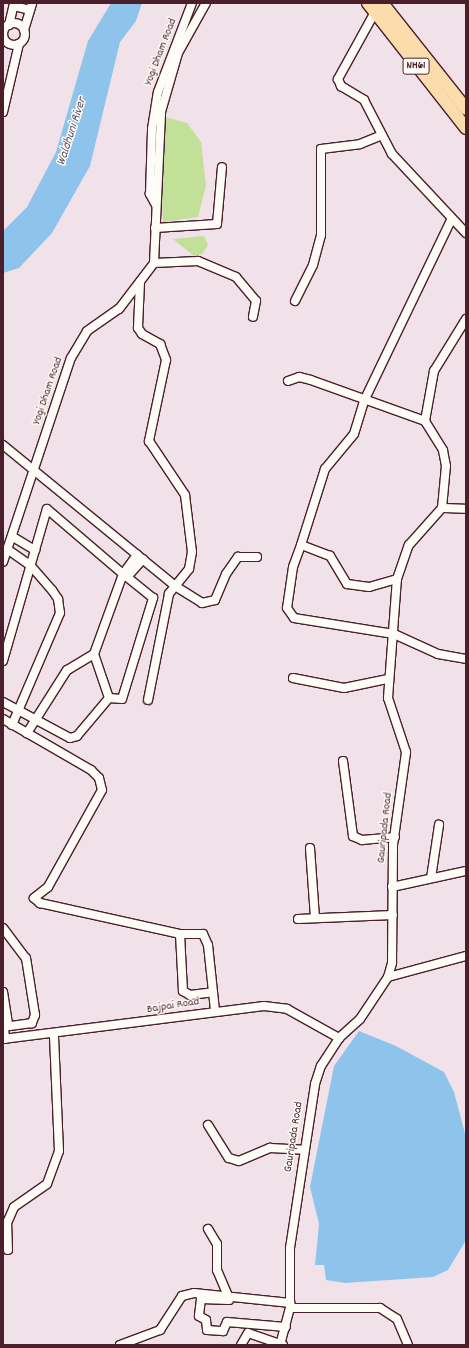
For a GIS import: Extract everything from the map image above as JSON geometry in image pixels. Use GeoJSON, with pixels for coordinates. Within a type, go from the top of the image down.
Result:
{"type":"FeatureCollection","features":[{"type":"Feature","properties":{"kind":"highway","name":"NH61"},"geometry":{"type":"LineString","coordinates":[[375,6],[409,47],[466,109]]}},
{"type":"Feature","properties":{"kind":"highway","name":"NH61"},"geometry":{"type":"LineString","coordinates":[[409,47],[466,128]]}},
{"type":"Feature","properties":{"kind":"street","name":"Yogi Dham Road"},"geometry":{"type":"LineString","coordinates":[[156,205],[150,187],[158,92],[192,3]]}},
{"type":"Feature","properties":{"kind":"street","name":"Yogi Dham Road"},"geometry":{"type":"LineString","coordinates":[[3,562],[71,358],[87,331],[119,308],[154,263],[159,133],[166,90],[178,52],[206,3]]}},
{"type":"Feature","properties":{"kind":"street"},"geometry":{"type":"LineString","coordinates":[[3,112],[20,44],[24,39],[24,30],[31,6],[14,4],[9,25],[3,34],[9,44],[20,44]]}},
{"type":"Feature","properties":{"kind":"street"},"geometry":{"type":"LineString","coordinates":[[375,6],[338,79],[341,86],[364,100],[380,136],[451,220],[466,233]]}},
{"type":"Feature","properties":{"kind":"street"},"geometry":{"type":"LineString","coordinates":[[9,25],[16,24],[24,30]]}},
{"type":"Feature","properties":{"kind":"street"},"geometry":{"type":"LineString","coordinates":[[295,301],[313,265],[320,235],[321,149],[360,144],[380,136]]}},
{"type":"Feature","properties":{"kind":"street"},"geometry":{"type":"LineString","coordinates":[[155,228],[217,224],[222,167]]}},
{"type":"Feature","properties":{"kind":"street"},"geometry":{"type":"LineString","coordinates":[[451,220],[364,401],[354,434],[325,468],[301,545],[288,594],[289,614],[301,620],[394,634],[438,654],[466,659]]}},
{"type":"Feature","properties":{"kind":"street"},"geometry":{"type":"LineString","coordinates":[[154,263],[198,261],[236,277],[256,301],[254,317]]}},
{"type":"Feature","properties":{"kind":"street"},"geometry":{"type":"LineString","coordinates":[[140,282],[138,328],[165,350],[166,360],[149,441],[185,495],[189,516],[189,569],[169,594],[148,700]]}},
{"type":"Feature","properties":{"kind":"street"},"geometry":{"type":"LineString","coordinates":[[466,319],[434,371],[425,420],[443,450],[446,466],[442,508],[466,509]]}},
{"type":"Feature","properties":{"kind":"street"},"geometry":{"type":"LineString","coordinates":[[288,381],[299,377],[311,380],[364,401],[425,420]]}},
{"type":"Feature","properties":{"kind":"street"},"geometry":{"type":"LineString","coordinates":[[3,445],[175,586],[202,602],[210,602],[215,600],[226,574],[238,558],[257,557]]}},
{"type":"Feature","properties":{"kind":"street","name":"Gauripada Road"},"geometry":{"type":"LineString","coordinates":[[281,1345],[290,1306],[290,1248],[314,1084],[321,1066],[340,1038],[360,1019],[388,977],[392,963],[392,887],[395,837],[406,752],[391,710],[388,679],[394,634],[397,579],[409,545],[442,508]]}},
{"type":"Feature","properties":{"kind":"street"},"geometry":{"type":"LineString","coordinates":[[3,661],[47,509],[153,598],[122,699],[109,698]]}},
{"type":"Feature","properties":{"kind":"street"},"geometry":{"type":"LineString","coordinates":[[12,537],[35,550]]}},
{"type":"Feature","properties":{"kind":"street"},"geometry":{"type":"LineString","coordinates":[[301,545],[330,556],[351,585],[382,586],[397,579]]}},
{"type":"Feature","properties":{"kind":"street"},"geometry":{"type":"LineString","coordinates":[[7,549],[31,566],[58,599],[60,612],[12,725]]}},
{"type":"Feature","properties":{"kind":"street"},"geometry":{"type":"LineString","coordinates":[[28,734],[67,670],[94,654],[125,576],[140,557]]}},
{"type":"Feature","properties":{"kind":"street"},"geometry":{"type":"LineString","coordinates":[[94,654],[109,698]]}},
{"type":"Feature","properties":{"kind":"street"},"geometry":{"type":"LineString","coordinates":[[294,678],[344,688],[388,679]]}},
{"type":"Feature","properties":{"kind":"street"},"geometry":{"type":"LineString","coordinates":[[3,702],[35,722],[70,738],[78,736],[109,698]]}},
{"type":"Feature","properties":{"kind":"street"},"geometry":{"type":"LineString","coordinates":[[3,719],[91,770],[99,778],[102,790],[48,887],[34,898],[40,903],[180,934],[203,934],[208,945],[215,1011]]}},
{"type":"Feature","properties":{"kind":"street"},"geometry":{"type":"LineString","coordinates":[[343,761],[353,836],[362,840],[395,837]]}},
{"type":"Feature","properties":{"kind":"street"},"geometry":{"type":"LineString","coordinates":[[431,878],[439,825]]}},
{"type":"Feature","properties":{"kind":"street"},"geometry":{"type":"LineString","coordinates":[[310,848],[315,918]]}},
{"type":"Feature","properties":{"kind":"street"},"geometry":{"type":"LineString","coordinates":[[392,887],[466,871]]}},
{"type":"Feature","properties":{"kind":"street"},"geometry":{"type":"LineString","coordinates":[[298,919],[393,915]]}},
{"type":"Feature","properties":{"kind":"street"},"geometry":{"type":"LineString","coordinates":[[3,928],[26,958],[35,1015],[32,1023],[8,1025],[4,1027],[4,1039]]}},
{"type":"Feature","properties":{"kind":"street"},"geometry":{"type":"LineString","coordinates":[[180,934],[182,991],[190,995],[213,992]]}},
{"type":"Feature","properties":{"kind":"street"},"geometry":{"type":"LineString","coordinates":[[388,977],[466,956]]}},
{"type":"Feature","properties":{"kind":"street"},"geometry":{"type":"LineString","coordinates":[[3,992],[4,1014],[8,1025]]}},
{"type":"Feature","properties":{"kind":"street","name":"Bajpai Road"},"geometry":{"type":"LineString","coordinates":[[4,1039],[54,1035],[215,1011],[264,1006],[287,1009],[340,1038]]}},
{"type":"Feature","properties":{"kind":"street"},"geometry":{"type":"LineString","coordinates":[[8,1250],[7,1223],[14,1207],[47,1184],[60,1151],[54,1035]]}},
{"type":"Feature","properties":{"kind":"street"},"geometry":{"type":"LineString","coordinates":[[208,1125],[229,1158],[239,1161],[270,1148],[304,1150]]}},
{"type":"Feature","properties":{"kind":"street"},"geometry":{"type":"LineString","coordinates":[[208,1229],[217,1244],[218,1270],[228,1297]]}},
{"type":"Feature","properties":{"kind":"street"},"geometry":{"type":"LineString","coordinates":[[120,1345],[160,1330],[182,1296],[228,1297],[290,1306],[380,1308],[396,1318],[408,1345]]}},
{"type":"Feature","properties":{"kind":"street"},"geometry":{"type":"LineString","coordinates":[[228,1297],[201,1299],[199,1316],[206,1320],[207,1330],[223,1332],[227,1322],[286,1327]]}},
{"type":"Feature","properties":{"kind":"street"},"geometry":{"type":"LineString","coordinates":[[241,1345],[248,1333],[281,1345]]}},
{"type":"Feature","properties":{"kind":"green space"},"geometry":{"type":"Polygon","coordinates":[[[165,117],[187,123],[201,142],[206,185],[198,217],[163,222],[160,160],[165,117]]]}},
{"type":"Feature","properties":{"kind":"green space"},"geometry":{"type":"Polygon","coordinates":[[[204,236],[208,245],[202,254],[194,256],[173,239],[204,236]]]}},
{"type":"Feature","properties":{"kind":"water","name":"Waldhuni River"},"geometry":{"type":"Polygon","coordinates":[[[111,3],[142,3],[136,21],[120,42],[90,166],[52,233],[19,268],[3,273],[3,231],[27,207],[56,152],[88,41],[111,3]]]}},
{"type":"Feature","properties":{"kind":"water"},"geometry":{"type":"Polygon","coordinates":[[[359,1031],[396,1046],[444,1072],[454,1092],[466,1137],[466,1240],[448,1270],[433,1277],[345,1283],[326,1280],[324,1265],[315,1265],[319,1224],[310,1187],[334,1066],[359,1031]]]}}]}
